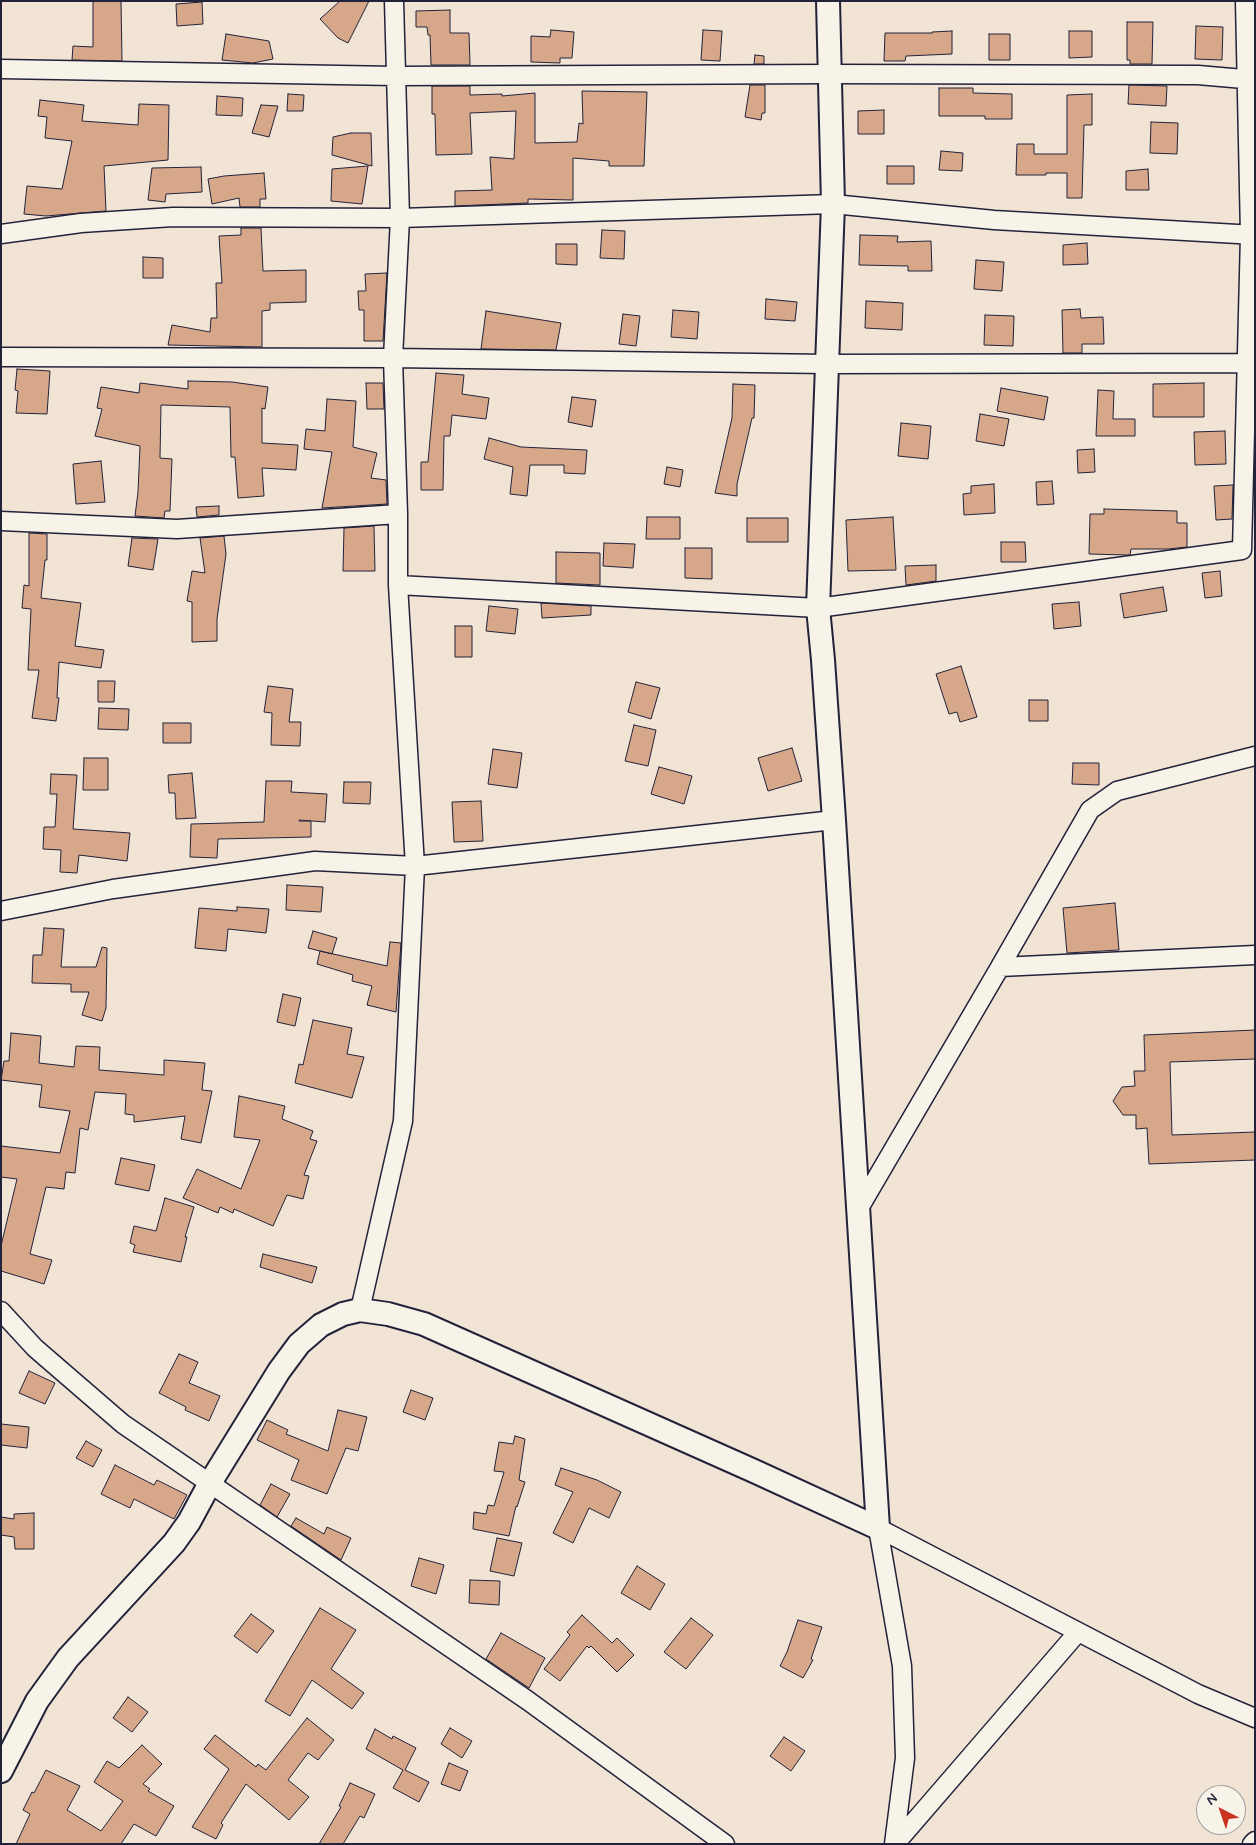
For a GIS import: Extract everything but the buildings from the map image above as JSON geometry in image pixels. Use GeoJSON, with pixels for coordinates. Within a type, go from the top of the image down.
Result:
{"type":"FeatureCollection","features":[{"type":"Feature","properties":{"kind":"street"},"geometry":{"type":"LineString","coordinates":[[360,1310],[403,1121],[415,866],[398,585],[398,514],[393,358],[400,218],[394,1]]}},
{"type":"Feature","properties":{"kind":"street"},"geometry":{"type":"LineString","coordinates":[[828,1],[833,204],[818,608],[834,820],[878,1528],[902,1666],[905,1758],[895,1844]]}},
{"type":"Feature","properties":{"kind":"street"},"geometry":{"type":"LineString","coordinates":[[398,585],[818,608],[1248,549],[1252,235],[1251,80],[1245,1]]}},
{"type":"Feature","properties":{"kind":"street"},"geometry":{"type":"LineString","coordinates":[[1,69],[395,76],[1198,75],[1251,80]]}},
{"type":"Feature","properties":{"kind":"street"},"geometry":{"type":"LineString","coordinates":[[1,234],[81,223],[173,217],[400,218],[833,204],[994,220],[1252,235]]}},
{"type":"Feature","properties":{"kind":"street"},"geometry":{"type":"LineString","coordinates":[[1,357],[393,358],[827,364],[1251,363]]}},
{"type":"Feature","properties":{"kind":"street"},"geometry":{"type":"LineString","coordinates":[[1,522],[177,529],[398,514]]}},
{"type":"Feature","properties":{"kind":"street"},"geometry":{"type":"LineString","coordinates":[[858,1210],[1090,810],[1117,791],[1255,756]]}},
{"type":"Feature","properties":{"kind":"street"},"geometry":{"type":"LineString","coordinates":[[1,911],[122,888],[315,861],[415,866],[834,820]]}},
{"type":"Feature","properties":{"kind":"street"},"geometry":{"type":"LineString","coordinates":[[1000,967],[1255,955]]}},
{"type":"Feature","properties":{"kind":"street"},"geometry":{"type":"LineString","coordinates":[[1,1771],[37,1701],[68,1658],[93,1629],[158,1562],[189,1522],[210,1483],[255,1409],[299,1344],[321,1325],[343,1314],[360,1310],[388,1314],[424,1324],[754,1471],[878,1528],[1198,1694],[1255,1718]]}},
{"type":"Feature","properties":{"kind":"street"},"geometry":{"type":"LineString","coordinates":[[1,1311],[35,1348],[123,1424],[527,1700],[726,1844]]}},
{"type":"Feature","properties":{"kind":"street"},"geometry":{"type":"LineString","coordinates":[[895,1844],[1078,1632]]}},
{"type":"Feature","properties":{"kind":"street"},"geometry":{"type":"LineString","coordinates":[[1252,1844],[1255,1841]]}}]}
